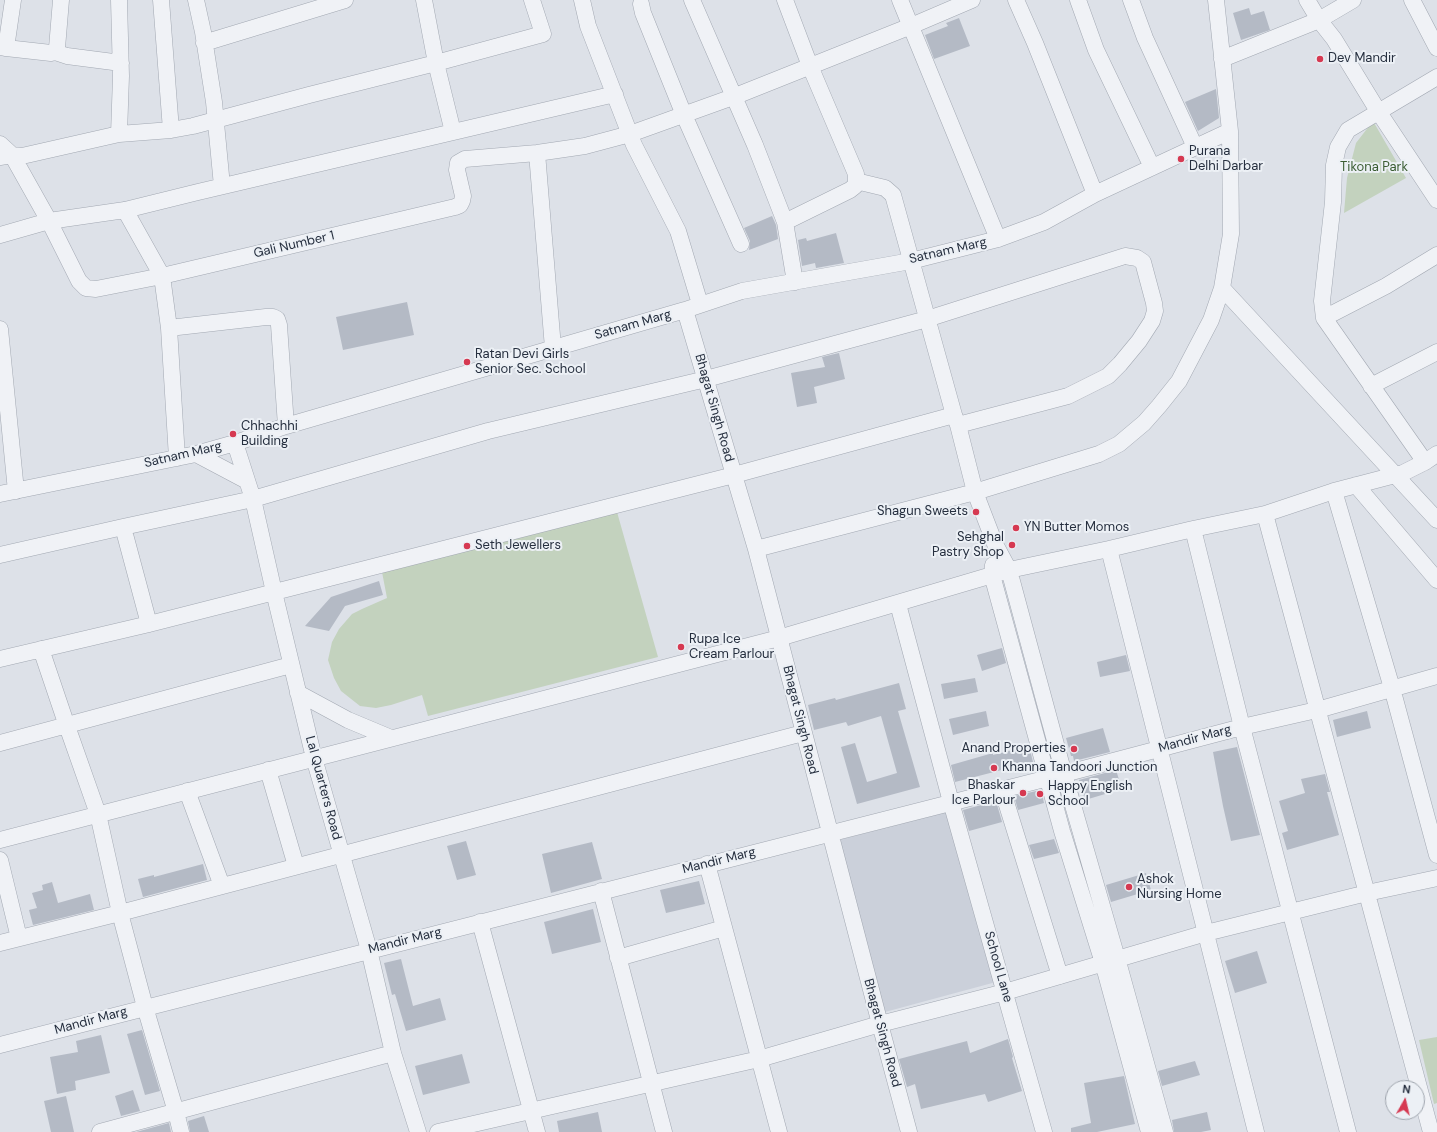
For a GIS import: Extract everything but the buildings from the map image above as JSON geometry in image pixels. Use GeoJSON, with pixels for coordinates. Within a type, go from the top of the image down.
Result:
{"type":"FeatureCollection","features":[{"type":"Feature","properties":{"kind":"street"},"geometry":{"type":"LineString","coordinates":[[13,0],[3,48],[51,53],[55,52],[67,56],[121,63]]}},
{"type":"Feature","properties":{"kind":"street"},"geometry":{"type":"LineString","coordinates":[[55,52],[57,48],[61,0]]}},
{"type":"Feature","properties":{"kind":"street"},"geometry":{"type":"LineString","coordinates":[[119,0],[121,63],[120,134]]}},
{"type":"Feature","properties":{"kind":"street"},"geometry":{"type":"LineString","coordinates":[[162,0],[171,130]]}},
{"type":"Feature","properties":{"kind":"street"},"geometry":{"type":"LineString","coordinates":[[196,0],[216,121],[222,186]]}},
{"type":"Feature","properties":{"kind":"street"},"geometry":{"type":"LineString","coordinates":[[204,43],[309,5],[345,0]]}},
{"type":"Feature","properties":{"kind":"street"},"geometry":{"type":"LineString","coordinates":[[424,0],[436,63],[453,132]]}},
{"type":"Feature","properties":{"kind":"street"},"geometry":{"type":"LineString","coordinates":[[3,154],[22,156],[120,134],[171,130],[216,121],[309,95],[543,34],[532,0]]}},
{"type":"Feature","properties":{"kind":"street","name":"Bhagat Singh Road"},"geometry":{"type":"LineString","coordinates":[[582,0],[588,26],[634,145],[678,231],[706,379],[756,549],[829,833],[909,1132]]}},
{"type":"Feature","properties":{"kind":"street"},"geometry":{"type":"LineString","coordinates":[[692,0],[755,145],[785,222],[795,282]]}},
{"type":"Feature","properties":{"kind":"street"},"geometry":{"type":"LineString","coordinates":[[785,0],[810,66],[856,174],[856,181],[855,186],[850,190],[785,222]]}},
{"type":"Feature","properties":{"kind":"street"},"geometry":{"type":"LineString","coordinates":[[900,0],[998,240]]}},
{"type":"Feature","properties":{"kind":"street"},"geometry":{"type":"LineString","coordinates":[[1016,0],[1035,43],[1095,194]]}},
{"type":"Feature","properties":{"kind":"street"},"geometry":{"type":"LineString","coordinates":[[1078,0],[1096,50],[1152,167]]}},
{"type":"Feature","properties":{"kind":"street"},"geometry":{"type":"LineString","coordinates":[[1131,0],[1145,38],[1195,147]]}},
{"type":"Feature","properties":{"kind":"street"},"geometry":{"type":"LineString","coordinates":[[756,549],[975,492],[1099,454],[1119,444],[1144,423],[1160,406],[1175,386],[1211,320],[1222,288],[1231,234],[1230,131],[1216,0]]}},
{"type":"Feature","properties":{"kind":"street"},"geometry":{"type":"LineString","coordinates":[[1307,0],[1318,20],[1334,39],[1378,111],[1437,200]]}},
{"type":"Feature","properties":{"kind":"street"},"geometry":{"type":"LineString","coordinates":[[1222,59],[1318,20],[1353,0]]}},
{"type":"Feature","properties":{"kind":"street"},"geometry":{"type":"LineString","coordinates":[[1412,0],[1437,48]]}},
{"type":"Feature","properties":{"kind":"street"},"geometry":{"type":"LineString","coordinates":[[553,348],[537,153],[585,146],[630,134],[684,115],[734,97],[911,26],[965,1]]}},
{"type":"Feature","properties":{"kind":"street"},"geometry":{"type":"LineString","coordinates":[[641,4],[643,13],[684,115],[741,244]]}},
{"type":"Feature","properties":{"kind":"street"},"geometry":{"type":"LineString","coordinates":[[0,840],[779,638],[1009,570],[1265,514],[1334,491],[1403,473],[1431,458],[1371,386],[1324,318],[1322,301],[1332,202],[1334,165],[1338,147],[1348,130],[1437,77]]}},
{"type":"Feature","properties":{"kind":"street"},"geometry":{"type":"LineString","coordinates":[[0,235],[49,221],[125,210],[615,94]]}},
{"type":"Feature","properties":{"kind":"street","name":"Satnam Marg"},"geometry":{"type":"LineString","coordinates":[[0,494],[196,454],[286,426],[693,307],[742,291],[911,261],[998,240],[1044,222],[1095,194],[1230,131]]}},
{"type":"Feature","properties":{"kind":"street","name":"Gali Number 1"},"geometry":{"type":"LineString","coordinates":[[49,221],[79,281],[86,288],[96,288],[162,276],[460,205],[463,196],[457,170],[458,163],[465,159],[537,153]]}},
{"type":"Feature","properties":{"kind":"street"},"geometry":{"type":"LineString","coordinates":[[3,154],[49,221]]}},
{"type":"Feature","properties":{"kind":"street"},"geometry":{"type":"LineString","coordinates":[[856,181],[885,188],[893,194],[975,492],[995,544],[1009,570],[1064,774],[1110,960],[1150,1132]]}},
{"type":"Feature","properties":{"kind":"street"},"geometry":{"type":"LineString","coordinates":[[125,210],[162,276],[169,328],[177,458]]}},
{"type":"Feature","properties":{"kind":"street"},"geometry":{"type":"LineString","coordinates":[[1324,318],[1386,286],[1437,255]]}},
{"type":"Feature","properties":{"kind":"street"},"geometry":{"type":"LineString","coordinates":[[0,555],[253,499],[488,431],[706,379],[927,319],[1125,256],[1137,258],[1143,262],[1154,303],[1155,311],[1152,321],[1139,341],[1120,364],[1108,376],[1068,396],[956,420],[150,624],[0,659]]}},
{"type":"Feature","properties":{"kind":"street"},"geometry":{"type":"LineString","coordinates":[[1222,288],[1437,520]]}},
{"type":"Feature","properties":{"kind":"street"},"geometry":{"type":"LineString","coordinates":[[169,328],[266,317],[273,317],[277,319],[286,426]]}},
{"type":"Feature","properties":{"kind":"street"},"geometry":{"type":"LineString","coordinates":[[0,329],[16,491]]}},
{"type":"Feature","properties":{"kind":"street"},"geometry":{"type":"LineString","coordinates":[[1371,386],[1437,352]]}},
{"type":"Feature","properties":{"kind":"street","name":"Lal Quarters Road"},"geometry":{"type":"LineString","coordinates":[[235,443],[253,499],[314,758],[369,950],[393,1053],[418,1132]]}},
{"type":"Feature","properties":{"kind":"street"},"geometry":{"type":"LineString","coordinates":[[196,454],[248,481]]}},
{"type":"Feature","properties":{"kind":"street"},"geometry":{"type":"LineString","coordinates":[[1356,485],[1437,580]]}},
{"type":"Feature","properties":{"kind":"street"},"geometry":{"type":"LineString","coordinates":[[1334,491],[1392,688],[1437,855]]}},
{"type":"Feature","properties":{"kind":"street"},"geometry":{"type":"LineString","coordinates":[[1265,514],[1431,1132]]}},
{"type":"Feature","properties":{"kind":"street"},"geometry":{"type":"LineString","coordinates":[[124,527],[150,624]]}},
{"type":"Feature","properties":{"kind":"street"},"geometry":{"type":"LineString","coordinates":[[1193,529],[1242,726],[1348,1132]]}},
{"type":"Feature","properties":{"kind":"street"},"geometry":{"type":"LineString","coordinates":[[995,544],[992,575],[1048,778],[1110,960],[1165,1132]]}},
{"type":"Feature","properties":{"kind":"street"},"geometry":{"type":"LineString","coordinates":[[1109,549],[1256,1132]]}},
{"type":"Feature","properties":{"kind":"street","name":"School Lane"},"geometry":{"type":"LineString","coordinates":[[898,604],[951,802],[1044,1132]]}},
{"type":"Feature","properties":{"kind":"street"},"geometry":{"type":"LineString","coordinates":[[42,649],[98,814],[120,913],[181,1132]]}},
{"type":"Feature","properties":{"kind":"street"},"geometry":{"type":"LineString","coordinates":[[0,743],[291,665]]}},
{"type":"Feature","properties":{"kind":"street","name":"Mandir Marg"},"geometry":{"type":"LineString","coordinates":[[0,1045],[1002,790],[1242,726],[1318,710],[1437,676]]}},
{"type":"Feature","properties":{"kind":"street"},"geometry":{"type":"LineString","coordinates":[[298,694],[348,720],[391,738]]}},
{"type":"Feature","properties":{"kind":"street"},"geometry":{"type":"LineString","coordinates":[[0,943],[120,913],[803,733]]}},
{"type":"Feature","properties":{"kind":"street"},"geometry":{"type":"LineString","coordinates":[[268,770],[296,866]]}},
{"type":"Feature","properties":{"kind":"street"},"geometry":{"type":"LineString","coordinates":[[1002,790],[1060,976]]}},
{"type":"Feature","properties":{"kind":"street"},"geometry":{"type":"LineString","coordinates":[[187,791],[222,886]]}},
{"type":"Feature","properties":{"kind":"street"},"geometry":{"type":"LineString","coordinates":[[0,860],[20,938]]}},
{"type":"Feature","properties":{"kind":"street"},"geometry":{"type":"LineString","coordinates":[[707,864],[779,1132]]}},
{"type":"Feature","properties":{"kind":"street"},"geometry":{"type":"LineString","coordinates":[[438,1132],[759,1059],[880,1024],[1005,992],[1206,933],[1367,893],[1437,878]]}},
{"type":"Feature","properties":{"kind":"street"},"geometry":{"type":"LineString","coordinates":[[601,891],[664,1132]]}},
{"type":"Feature","properties":{"kind":"street"},"geometry":{"type":"LineString","coordinates":[[480,922],[537,1132]]}},
{"type":"Feature","properties":{"kind":"street"},"geometry":{"type":"LineString","coordinates":[[618,958],[724,928]]}},
{"type":"Feature","properties":{"kind":"street"},"geometry":{"type":"LineString","coordinates":[[100,1132],[393,1053]]}},
{"type":"Feature","properties":{"kind":"shaded area"},"geometry":{"type":"Polygon","coordinates":[[[950,811],[996,982],[885,1012],[839,840],[950,811]]]}},
{"type":"Feature","properties":{"kind":"green space","name":"Tikona Park"},"geometry":{"type":"Polygon","coordinates":[[[1373,121],[1406,178],[1344,213],[1347,178],[1356,143],[1373,121]]]}},
{"type":"Feature","properties":{"kind":"green space"},"geometry":{"type":"Polygon","coordinates":[[[617,512],[658,657],[428,716],[422,695],[376,708],[360,706],[341,691],[334,678],[328,660],[332,642],[339,629],[352,614],[387,598],[382,572],[617,512]]]}},
{"type":"Feature","properties":{"kind":"green space"},"geometry":{"type":"Polygon","coordinates":[[[1437,1037],[1437,1103],[1434,1104],[1419,1040],[1437,1037]]]}},
{"type":"Feature","properties":{"kind":"place","name":"Dev Mandir"},"geometry":{"type":"Point","coordinates":[1320,59]}},
{"type":"Feature","properties":{"kind":"place","name":"Purana Delhi Darbar"},"geometry":{"type":"Point","coordinates":[1181,159]}},
{"type":"Feature","properties":{"kind":"place","name":"Ratan Devi Girls Senior Sec. School"},"geometry":{"type":"Point","coordinates":[467,362]}},
{"type":"Feature","properties":{"kind":"place","name":"Chhachhi Building"},"geometry":{"type":"Point","coordinates":[233,434]}},
{"type":"Feature","properties":{"kind":"place","name":"Shagun Sweets"},"geometry":{"type":"Point","coordinates":[976,512]}},
{"type":"Feature","properties":{"kind":"place","name":"YN Butter Momos"},"geometry":{"type":"Point","coordinates":[1016,528]}},
{"type":"Feature","properties":{"kind":"place","name":"Sehghal Pastry Shop"},"geometry":{"type":"Point","coordinates":[1012,545]}},
{"type":"Feature","properties":{"kind":"place","name":"Seth Jewellers"},"geometry":{"type":"Point","coordinates":[467,546]}},
{"type":"Feature","properties":{"kind":"place","name":"Rupa Ice Cream Parlour"},"geometry":{"type":"Point","coordinates":[681,647]}},
{"type":"Feature","properties":{"kind":"place","name":"Anand Properties"},"geometry":{"type":"Point","coordinates":[1074,749]}},
{"type":"Feature","properties":{"kind":"place","name":"Khanna Tandoori Junction"},"geometry":{"type":"Point","coordinates":[994,768]}},
{"type":"Feature","properties":{"kind":"place","name":"Bhaskar Ice Parlour"},"geometry":{"type":"Point","coordinates":[1023,793]}},
{"type":"Feature","properties":{"kind":"place","name":"Happy English School"},"geometry":{"type":"Point","coordinates":[1040,794]}},
{"type":"Feature","properties":{"kind":"place","name":"Ashok Nursing Home"},"geometry":{"type":"Point","coordinates":[1129,887]}}]}
